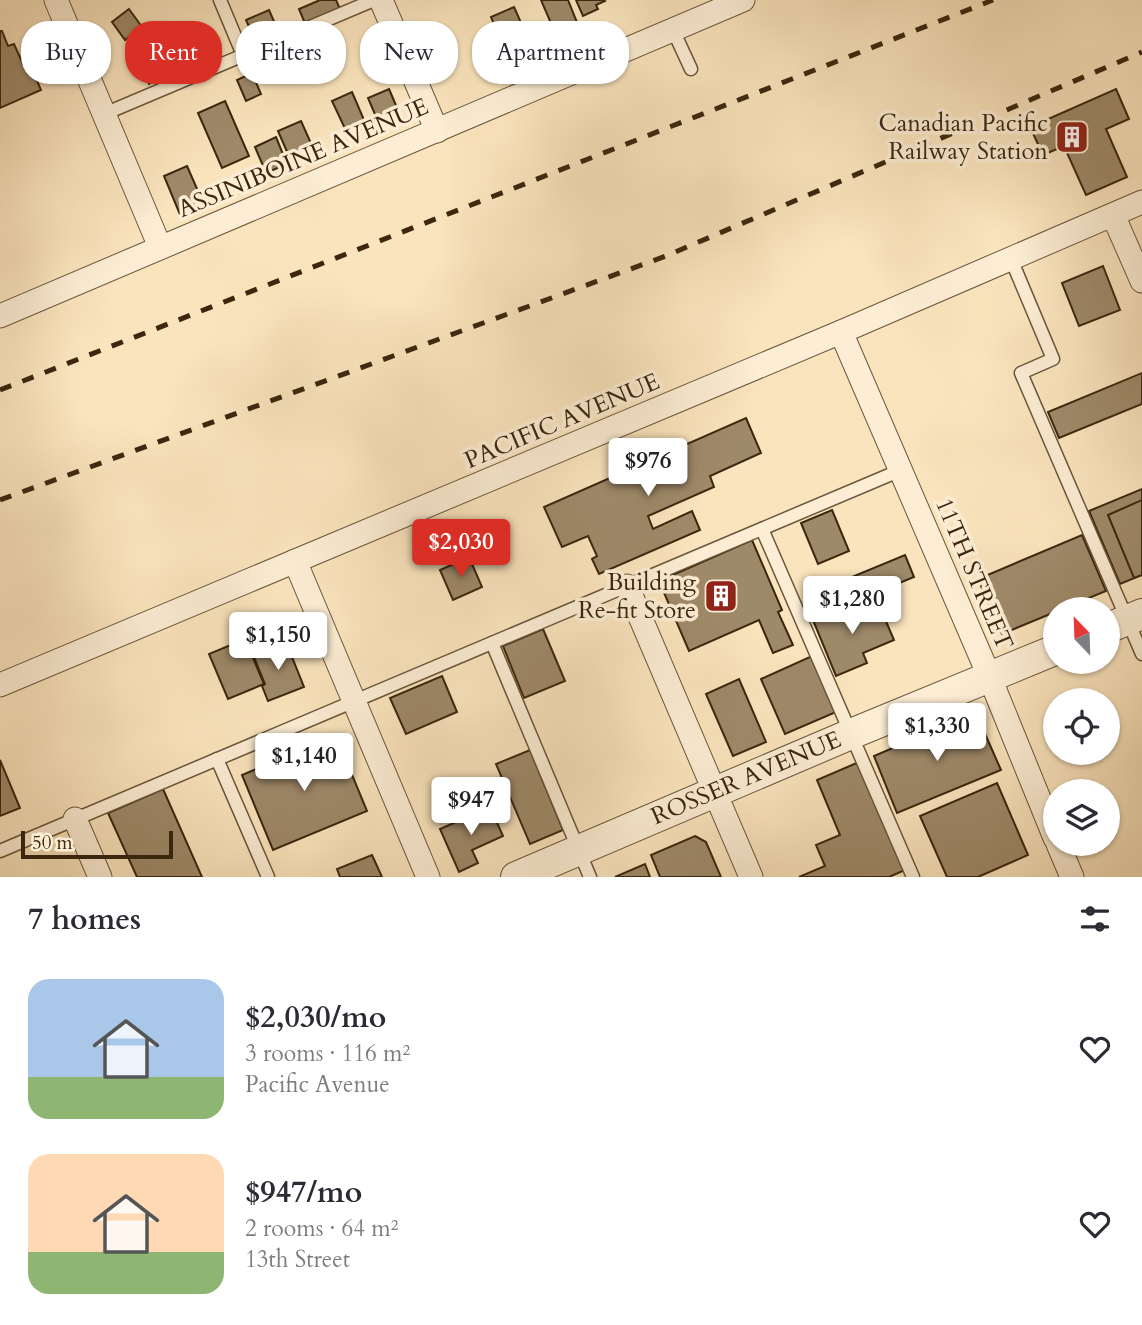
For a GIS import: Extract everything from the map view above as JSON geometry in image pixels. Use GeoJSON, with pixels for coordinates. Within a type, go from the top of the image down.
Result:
{"type":"FeatureCollection","features":[{"type":"Feature","properties":{"kind":"street"},"geometry":{"type":"LineString","coordinates":[[55,0],[160,247]]}},
{"type":"Feature","properties":{"kind":"street"},"geometry":{"type":"LineString","coordinates":[[381,0],[437,131]]}},
{"type":"Feature","properties":{"kind":"street","name":"ASSINIBOINE AVENUE"},"geometry":{"type":"LineString","coordinates":[[0,316],[673,30],[707,7],[743,0]]}},
{"type":"Feature","properties":{"kind":"street","name":"PACIFIC AVENUE"},"geometry":{"type":"LineString","coordinates":[[0,685],[841,332],[1142,202]]}},
{"type":"Feature","properties":{"kind":"street"},"geometry":{"type":"LineString","coordinates":[[1113,215],[1142,281]]}},
{"type":"Feature","properties":{"kind":"street","name":"11TH STREET"},"geometry":{"type":"LineString","coordinates":[[841,332],[990,678],[1043,808]]}},
{"type":"Feature","properties":{"kind":"street"},"geometry":{"type":"LineString","coordinates":[[295,561],[428,877]]}},
{"type":"Feature","properties":{"kind":"street"},"geometry":{"type":"LineString","coordinates":[[627,586],[751,877]]}},
{"type":"Feature","properties":{"kind":"street","name":"ROSSER AVENUE"},"geometry":{"type":"LineString","coordinates":[[516,877],[1043,655]]}},
{"type":"Feature","properties":{"kind":"street"},"geometry":{"type":"LineString","coordinates":[[75,819],[100,877]]}},
{"type":"Feature","properties":{"kind":"street"},"geometry":{"type":"LineString","coordinates":[[1063,856],[1072,877]]}},
{"type":"Feature","properties":{"kind":"lane"},"geometry":{"type":"LineString","coordinates":[[220,0],[236,38]]}},
{"type":"Feature","properties":{"kind":"lane"},"geometry":{"type":"LineString","coordinates":[[324,21],[374,0]]}},
{"type":"Feature","properties":{"kind":"lane"},"geometry":{"type":"LineString","coordinates":[[673,30],[691,69]]}},
{"type":"Feature","properties":{"kind":"lane"},"geometry":{"type":"LineString","coordinates":[[104,114],[236,58]]}},
{"type":"Feature","properties":{"kind":"lane"},"geometry":{"type":"LineString","coordinates":[[1011,259],[1053,359],[1021,373],[1142,654]]}},
{"type":"Feature","properties":{"kind":"lane"},"geometry":{"type":"LineString","coordinates":[[0,851],[901,470]]}},
{"type":"Feature","properties":{"kind":"lane"},"geometry":{"type":"LineString","coordinates":[[762,529],[912,877]]}},
{"type":"Feature","properties":{"kind":"lane"},"geometry":{"type":"LineString","coordinates":[[492,643],[590,877]]}},
{"type":"Feature","properties":{"kind":"lane"},"geometry":{"type":"LineString","coordinates":[[217,759],[268,877]]}},
{"type":"Feature","properties":{"kind":"building"},"geometry":{"type":"Polygon","coordinates":[[[320,0],[336,0],[341,11],[318,21],[304,21],[299,9],[320,0]]]}},
{"type":"Feature","properties":{"kind":"building"},"geometry":{"type":"Polygon","coordinates":[[[541,0],[568,0],[576,21],[550,21],[541,0]]]}},
{"type":"Feature","properties":{"kind":"building"},"geometry":{"type":"Polygon","coordinates":[[[576,0],[605,1],[596,5],[598,9],[583,16],[576,0]]]}},
{"type":"Feature","properties":{"kind":"building"},"geometry":{"type":"Polygon","coordinates":[[[514,7],[520,21],[493,21],[491,17],[514,7]]]}},
{"type":"Feature","properties":{"kind":"building"},"geometry":{"type":"Polygon","coordinates":[[[129,9],[138,21],[125,21],[125,40],[112,22],[129,9]]]}},
{"type":"Feature","properties":{"kind":"building"},"geometry":{"type":"Polygon","coordinates":[[[269,10],[274,21],[246,21],[269,10]]]}},
{"type":"Feature","properties":{"kind":"building"},"geometry":{"type":"Polygon","coordinates":[[[2,31],[8,46],[14,44],[21,60],[21,84],[38,84],[41,90],[0,108],[2,31]]]}},
{"type":"Feature","properties":{"kind":"building"},"geometry":{"type":"Polygon","coordinates":[[[239,84],[257,84],[261,94],[246,101],[239,84]]]}},
{"type":"Feature","properties":{"kind":"building"},"geometry":{"type":"Polygon","coordinates":[[[389,89],[401,117],[380,126],[368,98],[389,89]]]}},
{"type":"Feature","properties":{"kind":"building","name":"Canadian Pacific Railway Station"},"geometry":{"type":"Polygon","coordinates":[[[1116,89],[1129,119],[1106,129],[1127,177],[1086,195],[1064,146],[1043,155],[1030,127],[1116,89]]]}},
{"type":"Feature","properties":{"kind":"building"},"geometry":{"type":"Polygon","coordinates":[[[352,92],[367,127],[348,135],[332,101],[352,92]]]}},
{"type":"Feature","properties":{"kind":"building"},"geometry":{"type":"Polygon","coordinates":[[[225,101],[249,156],[222,168],[198,113],[225,101]]]}},
{"type":"Feature","properties":{"kind":"building"},"geometry":{"type":"Polygon","coordinates":[[[301,121],[314,150],[291,161],[278,131],[301,121]]]}},
{"type":"Feature","properties":{"kind":"building"},"geometry":{"type":"Polygon","coordinates":[[[276,137],[287,164],[266,173],[255,147],[276,137]]]}},
{"type":"Feature","properties":{"kind":"building"},"geometry":{"type":"Polygon","coordinates":[[[187,166],[205,207],[181,217],[164,176],[187,166]]]}},
{"type":"Feature","properties":{"kind":"building"},"geometry":{"type":"Polygon","coordinates":[[[1103,266],[1120,310],[1079,326],[1062,283],[1103,266]]]}},
{"type":"Feature","properties":{"kind":"building"},"geometry":{"type":"Polygon","coordinates":[[[1142,373],[1142,404],[1059,438],[1048,412],[1142,373]]]}},
{"type":"Feature","properties":{"kind":"building"},"geometry":{"type":"Polygon","coordinates":[[[746,418],[761,453],[710,476],[714,487],[648,516],[653,529],[692,511],[700,530],[599,574],[592,559],[597,556],[588,536],[562,547],[544,507],[746,418]]]}},
{"type":"Feature","properties":{"kind":"building"},"geometry":{"type":"Polygon","coordinates":[[[1142,489],[1142,575],[1120,584],[1089,511],[1142,489]]]}},
{"type":"Feature","properties":{"kind":"building"},"geometry":{"type":"Polygon","coordinates":[[[1142,500],[1142,575],[1134,578],[1108,515],[1142,500]]]}},
{"type":"Feature","properties":{"kind":"building"},"geometry":{"type":"Polygon","coordinates":[[[832,510],[849,551],[818,564],[801,523],[832,510]]]}},
{"type":"Feature","properties":{"kind":"building"},"geometry":{"type":"Polygon","coordinates":[[[1082,535],[1106,591],[1091,597],[1043,597],[1043,617],[1002,634],[978,579],[1082,535]]]}},
{"type":"Feature","properties":{"kind":"building","name":"Building Re-fit Store"},"geometry":{"type":"Polygon","coordinates":[[[752,540],[782,610],[778,612],[793,645],[773,653],[759,620],[689,651],[659,581],[752,540]]]}},
{"type":"Feature","properties":{"kind":"building"},"geometry":{"type":"Polygon","coordinates":[[[905,555],[914,577],[844,606],[835,584],[905,555]]]}},
{"type":"Feature","properties":{"kind":"building"},"geometry":{"type":"Polygon","coordinates":[[[469,557],[482,587],[453,600],[440,570],[469,557]]]}},
{"type":"Feature","properties":{"kind":"building"},"geometry":{"type":"Polygon","coordinates":[[[850,604],[855,616],[879,605],[894,640],[863,653],[867,663],[836,676],[813,620],[850,604]]]}},
{"type":"Feature","properties":{"kind":"building"},"geometry":{"type":"Polygon","coordinates":[[[543,629],[565,681],[524,698],[503,646],[543,629]]]}},
{"type":"Feature","properties":{"kind":"building"},"geometry":{"type":"Polygon","coordinates":[[[245,639],[264,684],[228,699],[209,654],[245,639]]]}},
{"type":"Feature","properties":{"kind":"building"},"geometry":{"type":"Polygon","coordinates":[[[286,642],[304,687],[268,701],[262,686],[265,684],[253,655],[286,642]]]}},
{"type":"Feature","properties":{"kind":"building"},"geometry":{"type":"Polygon","coordinates":[[[812,656],[836,712],[785,734],[761,679],[812,656]]]}},
{"type":"Feature","properties":{"kind":"building"},"geometry":{"type":"Polygon","coordinates":[[[442,676],[457,712],[406,734],[390,698],[442,676]]]}},
{"type":"Feature","properties":{"kind":"building"},"geometry":{"type":"Polygon","coordinates":[[[739,679],[766,742],[733,756],[706,694],[739,679]]]}},
{"type":"Feature","properties":{"kind":"building"},"geometry":{"type":"Polygon","coordinates":[[[967,716],[978,718],[1001,770],[897,813],[874,756],[967,716]]]}},
{"type":"Feature","properties":{"kind":"building"},"geometry":{"type":"Polygon","coordinates":[[[336,736],[367,811],[273,850],[242,775],[336,736]]]}},
{"type":"Feature","properties":{"kind":"building"},"geometry":{"type":"Polygon","coordinates":[[[530,750],[563,830],[530,844],[496,764],[530,750]]]}},
{"type":"Feature","properties":{"kind":"building"},"geometry":{"type":"Polygon","coordinates":[[[0,760],[20,808],[0,816],[0,760]]]}},
{"type":"Feature","properties":{"kind":"building"},"geometry":{"type":"Polygon","coordinates":[[[859,762],[905,870],[889,877],[799,877],[825,866],[816,845],[840,835],[817,780],[859,762]]]}},
{"type":"Feature","properties":{"kind":"building"},"geometry":{"type":"Polygon","coordinates":[[[997,783],[1028,855],[978,877],[947,877],[920,816],[997,783]]]}},
{"type":"Feature","properties":{"kind":"building"},"geometry":{"type":"Polygon","coordinates":[[[163,789],[202,877],[137,877],[108,813],[163,789]]]}},
{"type":"Feature","properties":{"kind":"building"},"geometry":{"type":"Polygon","coordinates":[[[490,807],[503,836],[472,850],[478,863],[459,872],[440,829],[490,807]]]}},
{"type":"Feature","properties":{"kind":"building"},"geometry":{"type":"Polygon","coordinates":[[[695,836],[706,842],[721,877],[660,877],[651,855],[695,836]]]}},
{"type":"Feature","properties":{"kind":"building"},"geometry":{"type":"Polygon","coordinates":[[[372,855],[382,877],[340,877],[337,869],[372,855]]]}},
{"type":"Feature","properties":{"kind":"building"},"geometry":{"type":"Polygon","coordinates":[[[645,864],[650,877],[615,877],[645,864]]]}},
{"type":"Feature","properties":{"kind":"railway"},"geometry":{"type":"LineString","coordinates":[[0,390],[993,0]]}},
{"type":"Feature","properties":{"kind":"railway"},"geometry":{"type":"LineString","coordinates":[[0,500],[666,256],[1142,52]]}},
{"type":"Feature","properties":{"kind":"place","name":"Canadian Pacific Railway Station"},"geometry":{"type":"Point","coordinates":[1072,137]}},
{"type":"Feature","properties":{"kind":"place","name":"Building Re-fit Store"},"geometry":{"type":"Point","coordinates":[721,596]}}]}
